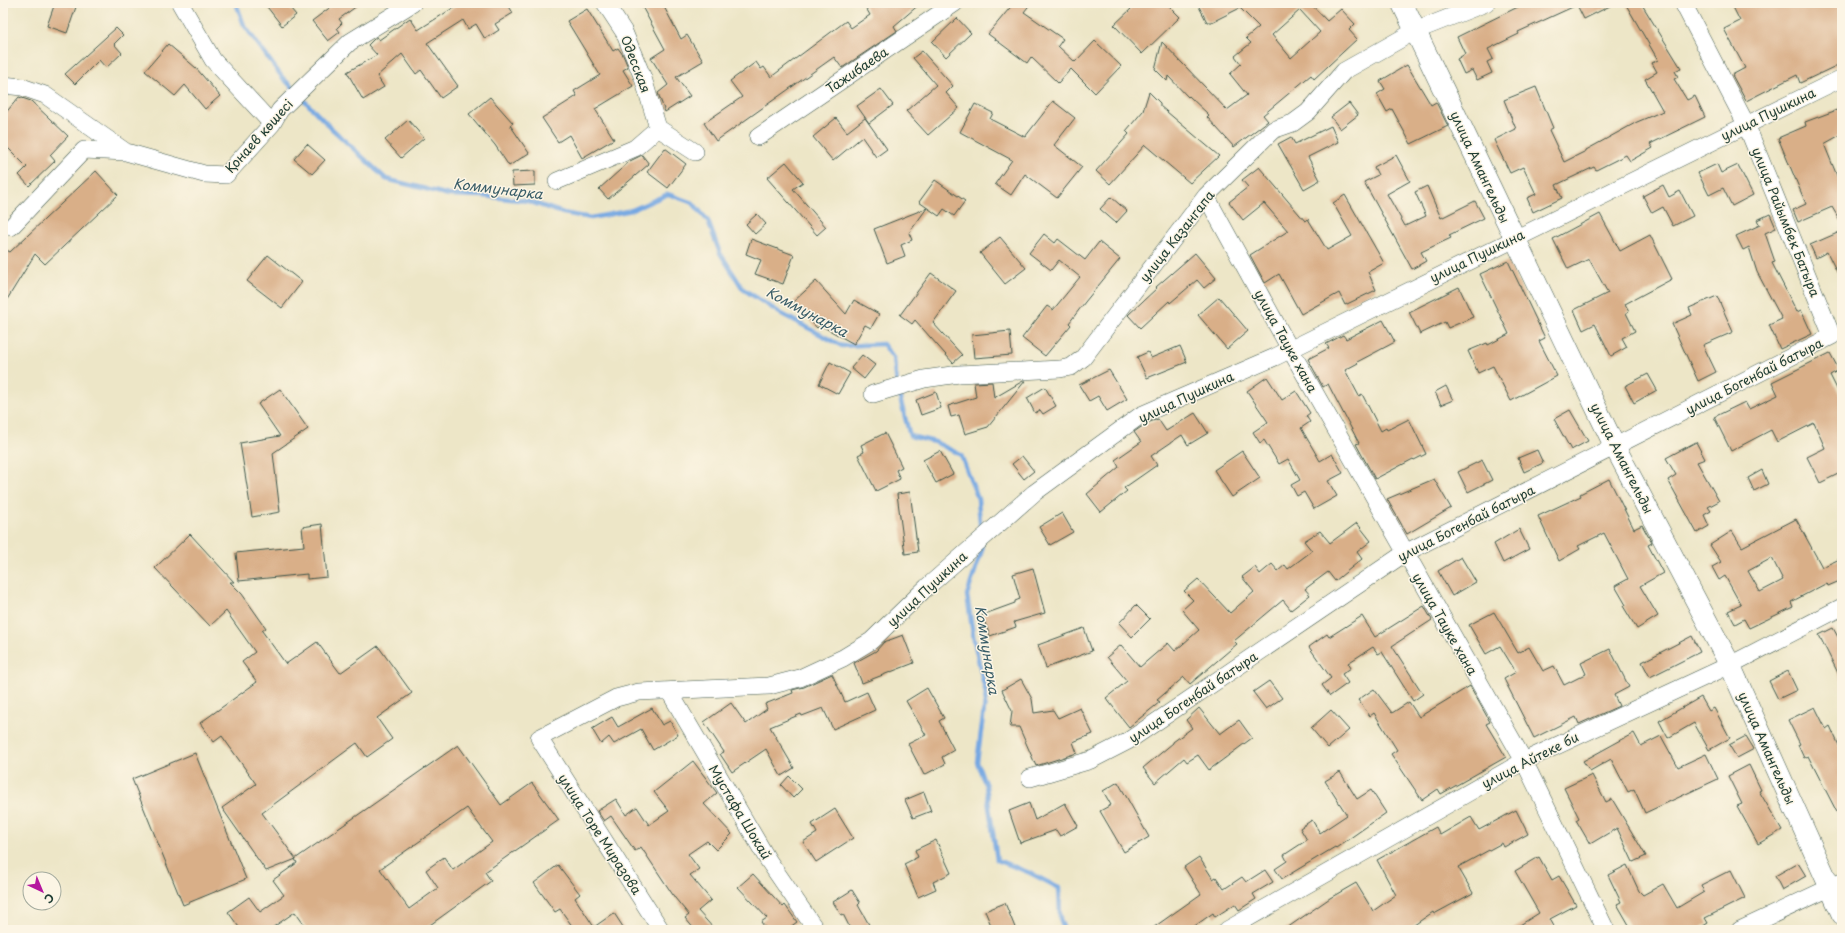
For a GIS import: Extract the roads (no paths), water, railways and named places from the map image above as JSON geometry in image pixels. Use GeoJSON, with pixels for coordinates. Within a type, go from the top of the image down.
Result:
{"type":"FeatureCollection","features":[{"type":"Feature","properties":{"kind":"street"},"geometry":{"type":"LineString","coordinates":[[180,3],[213,60],[276,117]]}},
{"type":"Feature","properties":{"kind":"street","name":"Қонаев көшесі"},"geometry":{"type":"LineString","coordinates":[[12,227],[84,150],[126,152],[204,174],[226,175],[276,117],[350,42],[413,3]]}},
{"type":"Feature","properties":{"kind":"street","name":"Одесская"},"geometry":{"type":"LineString","coordinates":[[606,3],[627,38],[643,78],[658,128]]}},
{"type":"Feature","properties":{"kind":"street","name":"Тажибаева"},"geometry":{"type":"LineString","coordinates":[[758,137],[955,3]]}},
{"type":"Feature","properties":{"kind":"street","name":"улица Амангельды"},"geometry":{"type":"LineString","coordinates":[[1402,3],[1615,447],[1730,665],[1836,885],[1842,914]]}},
{"type":"Feature","properties":{"kind":"street","name":"улица Казангапа"},"geometry":{"type":"LineString","coordinates":[[873,394],[924,380],[959,374],[1060,369],[1071,367],[1083,358],[1206,196],[1273,130],[1293,123],[1308,112],[1344,71],[1415,31],[1486,3]]}},
{"type":"Feature","properties":{"kind":"street","name":"улица Райымбек Батыра"},"geometry":{"type":"LineString","coordinates":[[1683,3],[1746,124],[1832,336]]}},
{"type":"Feature","properties":{"kind":"street","name":"улица Пушкина"},"geometry":{"type":"LineString","coordinates":[[539,738],[616,698],[639,692],[769,686],[800,678],[843,658],[871,641],[927,587],[1034,493],[1141,416],[1290,349],[1842,78]]}},
{"type":"Feature","properties":{"kind":"street"},"geometry":{"type":"LineString","coordinates":[[3,85],[22,87],[45,95],[126,152]]}},
{"type":"Feature","properties":{"kind":"street"},"geometry":{"type":"LineString","coordinates":[[556,181],[635,148],[658,128],[695,152]]}},
{"type":"Feature","properties":{"kind":"street","name":"улица Тауке хана"},"geometry":{"type":"LineString","coordinates":[[1206,196],[1290,349],[1524,761],[1606,930]]}},
{"type":"Feature","properties":{"kind":"street","name":"улица Богенбай батыра"},"geometry":{"type":"LineString","coordinates":[[1030,778],[1091,760],[1128,741],[1405,553],[1832,336]]}},
{"type":"Feature","properties":{"kind":"street","name":"улица Айтеке би"},"geometry":{"type":"LineString","coordinates":[[1227,930],[1524,761],[1730,665],[1842,607]]}},
{"type":"Feature","properties":{"kind":"street","name":"Мустафа Шокай"},"geometry":{"type":"LineString","coordinates":[[668,690],[768,860],[816,930]]}},
{"type":"Feature","properties":{"kind":"street","name":"улица Торе Миразова"},"geometry":{"type":"LineString","coordinates":[[539,738],[661,930]]}},
{"type":"Feature","properties":{"kind":"street"},"geometry":{"type":"LineString","coordinates":[[1740,930],[1836,885]]}},
{"type":"Feature","properties":{"kind":"waterway","name":"Коммунарка"},"geometry":{"type":"LineString","coordinates":[[236,3],[244,25],[282,77],[295,90]]}},
{"type":"Feature","properties":{"kind":"waterway","name":"Коммунарка"},"geometry":{"type":"LineString","coordinates":[[300,96],[330,127],[386,179],[449,195],[483,196],[528,201],[563,213],[591,218],[632,210],[668,194],[693,203],[708,221],[720,253],[743,289],[780,313],[842,346],[883,344],[894,359],[897,384]]}},
{"type":"Feature","properties":{"kind":"waterway","name":"Коммунарка"},"geometry":{"type":"LineString","coordinates":[[898,391],[910,436],[935,442],[961,455],[978,499],[981,535]]}},
{"type":"Feature","properties":{"kind":"waterway","name":"Коммунарка"},"geometry":{"type":"LineString","coordinates":[[981,544],[982,550],[967,595],[974,641],[986,694],[977,762],[986,786],[997,860],[1030,873],[1059,888],[1060,919],[1064,930]]}}]}
